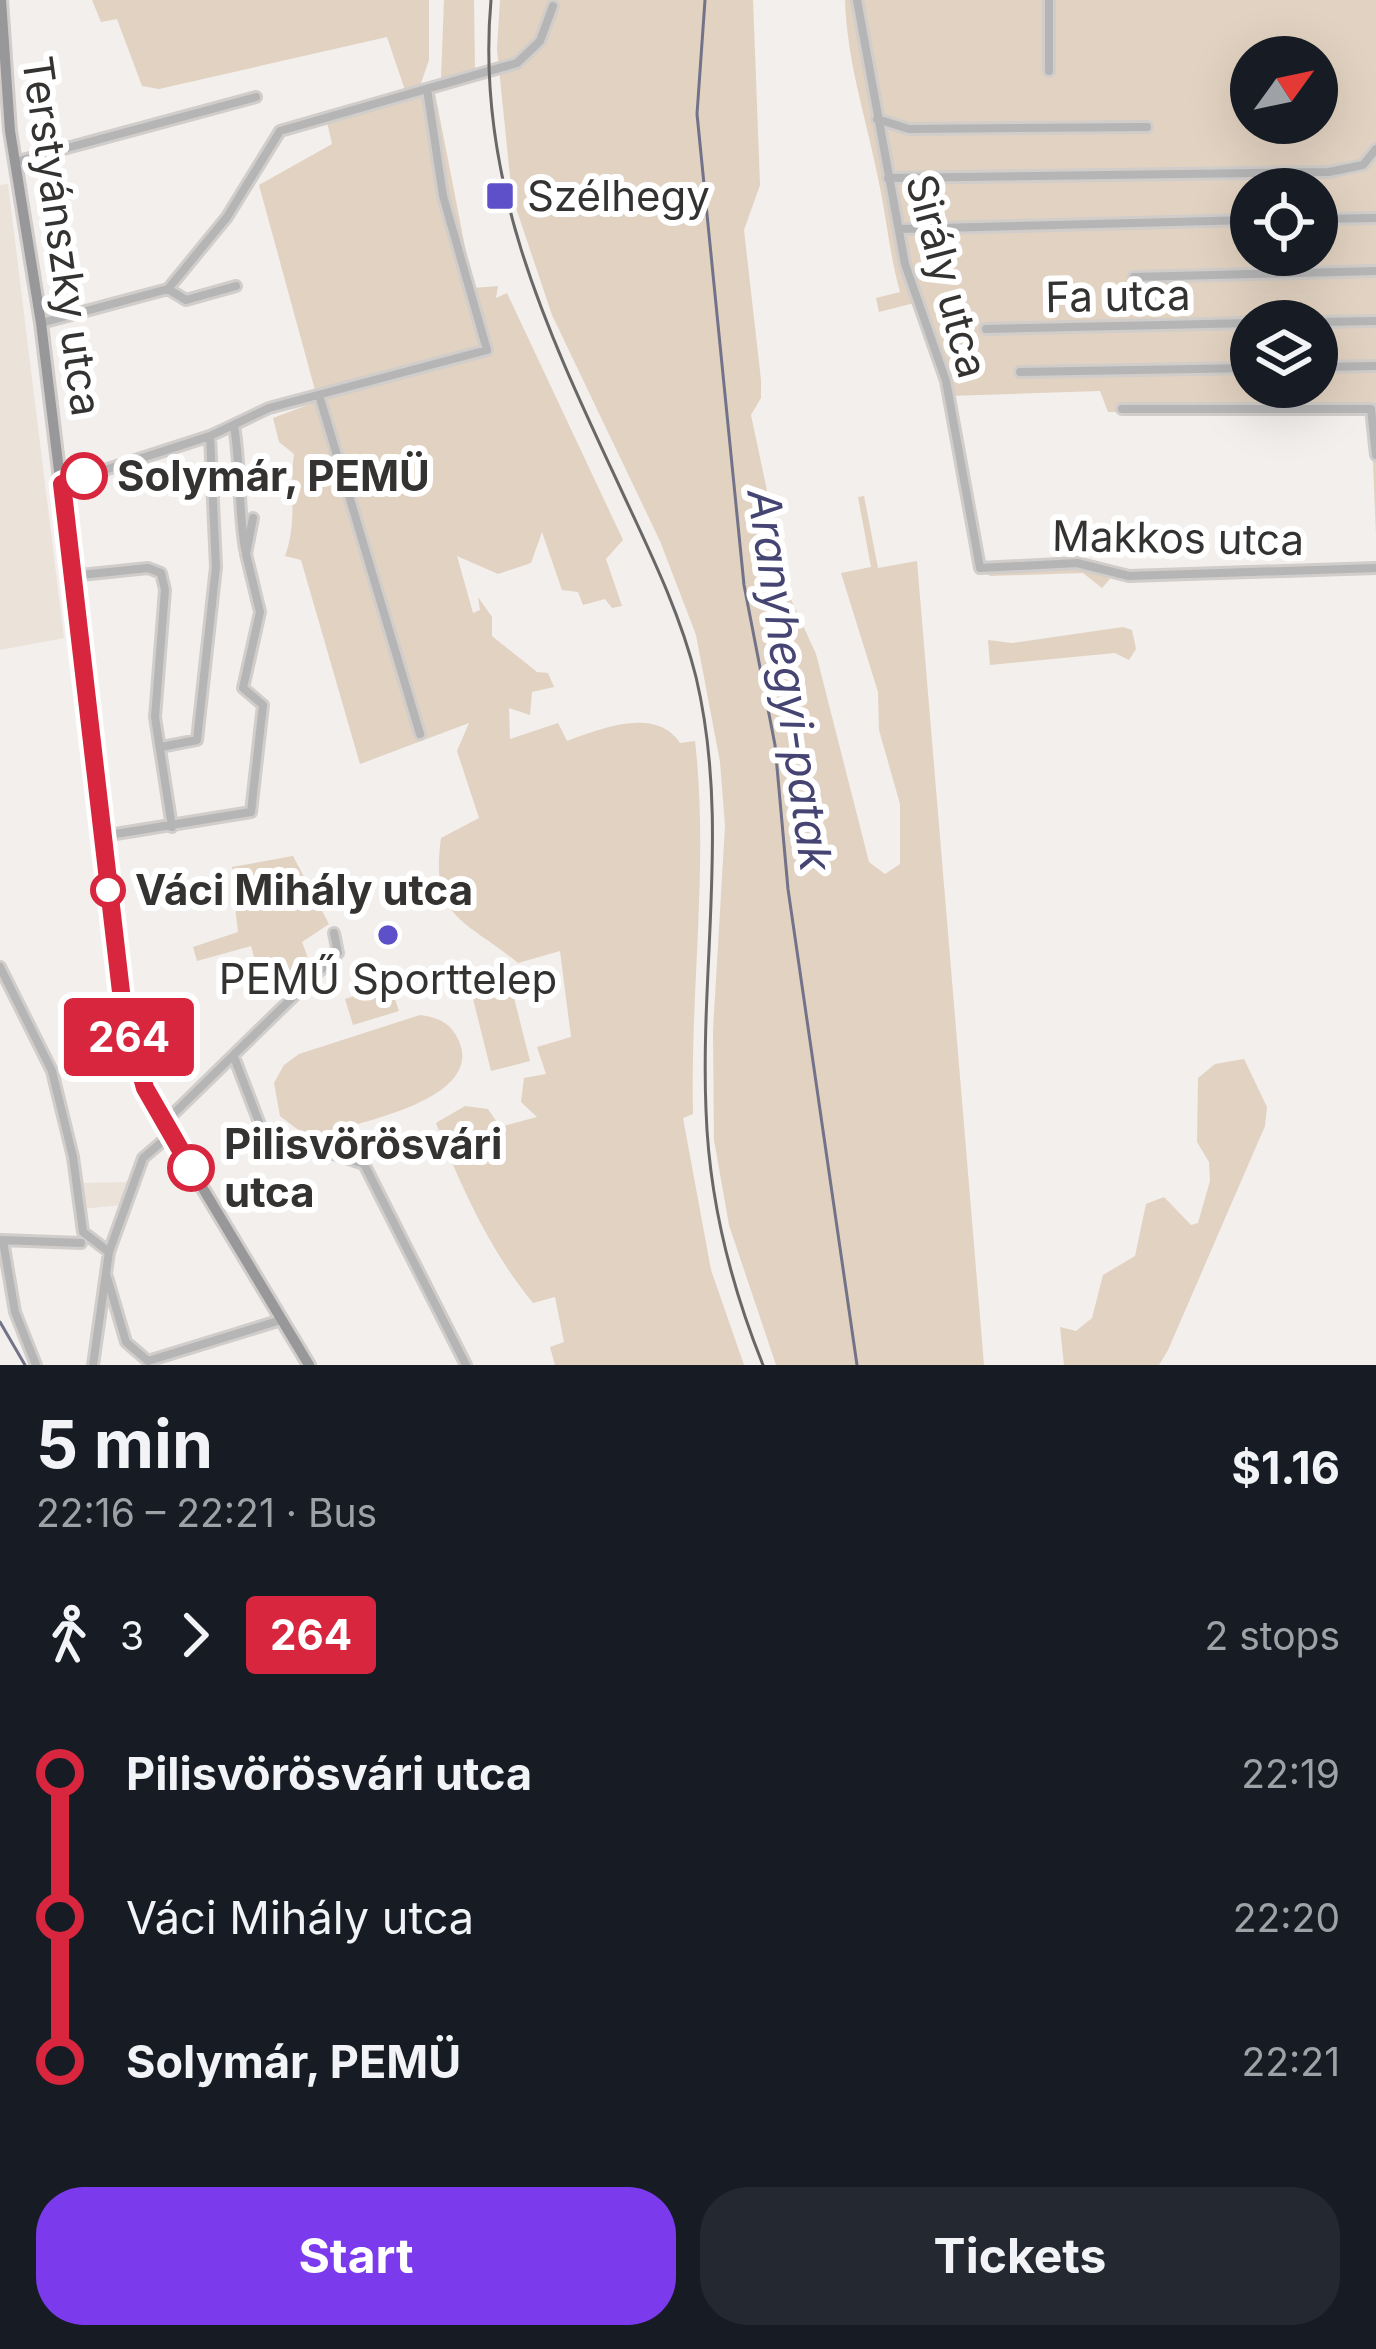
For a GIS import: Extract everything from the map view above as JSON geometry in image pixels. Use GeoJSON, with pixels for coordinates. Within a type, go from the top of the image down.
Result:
{"type":"FeatureCollection","features":[{"type":"Feature","properties":{"kind":"main road","name":"Terstyánszky utca"},"geometry":{"type":"LineString","coordinates":[[1,0],[16,165],[62,484],[127,1030],[145,1088],[167,1129],[309,1365]]}},
{"type":"Feature","properties":{"kind":"street","name":"Sirály utca"},"geometry":{"type":"LineString","coordinates":[[856,0],[905,264],[946,381],[980,568]]}},
{"type":"Feature","properties":{"kind":"street"},"geometry":{"type":"LineString","coordinates":[[1048,71],[1049,0]]}},
{"type":"Feature","properties":{"kind":"street"},"geometry":{"type":"LineString","coordinates":[[41,323],[168,289],[249,185],[280,131],[524,59],[541,41],[553,6]]}},
{"type":"Feature","properties":{"kind":"street"},"geometry":{"type":"LineString","coordinates":[[62,484],[210,436],[269,408],[488,350],[443,196],[427,89]]}},
{"type":"Feature","properties":{"kind":"street"},"geometry":{"type":"LineString","coordinates":[[0,171],[256,97]]}},
{"type":"Feature","properties":{"kind":"street"},"geometry":{"type":"LineString","coordinates":[[877,119],[909,128],[1147,128]]}},
{"type":"Feature","properties":{"kind":"street"},"geometry":{"type":"LineString","coordinates":[[888,178],[1329,172],[1363,165],[1376,149]]}},
{"type":"Feature","properties":{"kind":"street"},"geometry":{"type":"LineString","coordinates":[[1338,219],[1376,218]]}},
{"type":"Feature","properties":{"kind":"street"},"geometry":{"type":"LineString","coordinates":[[899,230],[1230,221]]}},
{"type":"Feature","properties":{"kind":"street"},"geometry":{"type":"LineString","coordinates":[[1134,277],[1376,271]]}},
{"type":"Feature","properties":{"kind":"street"},"geometry":{"type":"LineString","coordinates":[[168,289],[186,300],[236,286]]}},
{"type":"Feature","properties":{"kind":"street"},"geometry":{"type":"LineString","coordinates":[[1338,322],[1376,321]]}},
{"type":"Feature","properties":{"kind":"street","name":"Fa utca"},"geometry":{"type":"LineString","coordinates":[[986,329],[1230,323]]}},
{"type":"Feature","properties":{"kind":"street"},"geometry":{"type":"LineString","coordinates":[[1338,367],[1376,366]]}},
{"type":"Feature","properties":{"kind":"street"},"geometry":{"type":"LineString","coordinates":[[1020,372],[1230,368]]}},
{"type":"Feature","properties":{"kind":"street"},"geometry":{"type":"LineString","coordinates":[[319,395],[419,734]]}},
{"type":"Feature","properties":{"kind":"street"},"geometry":{"type":"LineString","coordinates":[[1122,409],[1371,409],[1376,455]]}},
{"type":"Feature","properties":{"kind":"street"},"geometry":{"type":"LineString","coordinates":[[102,836],[251,812],[263,705],[243,688],[260,612],[236,495],[240,457],[235,426]]}},
{"type":"Feature","properties":{"kind":"street"},"geometry":{"type":"LineString","coordinates":[[161,747],[197,740],[216,567],[210,436]]}},
{"type":"Feature","properties":{"kind":"street"},"geometry":{"type":"LineString","coordinates":[[246,554],[253,518]]}},
{"type":"Feature","properties":{"kind":"street","name":"Makkos utca"},"geometry":{"type":"LineString","coordinates":[[980,568],[1077,563],[1129,576],[1376,568]]}},
{"type":"Feature","properties":{"kind":"street"},"geometry":{"type":"LineString","coordinates":[[71,576],[148,568],[161,573],[165,590],[154,681],[172,827]]}},
{"type":"Feature","properties":{"kind":"street"},"geometry":{"type":"LineString","coordinates":[[93,1365],[109,1252],[142,1158],[338,953],[334,933]]}},
{"type":"Feature","properties":{"kind":"street"},"geometry":{"type":"LineString","coordinates":[[0,967],[52,1071],[73,1157],[83,1232],[109,1252]]}},
{"type":"Feature","properties":{"kind":"street"},"geometry":{"type":"LineString","coordinates":[[234,1057],[262,1130],[364,1164],[466,1365]]}},
{"type":"Feature","properties":{"kind":"street"},"geometry":{"type":"LineString","coordinates":[[36,1365],[15,1312],[1,1240],[81,1243]]}},
{"type":"Feature","properties":{"kind":"street"},"geometry":{"type":"LineString","coordinates":[[106,1274],[126,1342],[148,1361],[283,1319]]}},
{"type":"Feature","properties":{"kind":"street"},"geometry":{"type":"LineString","coordinates":[[178,1353],[186,1365]]}},
{"type":"Feature","properties":{"kind":"shaded area"},"geometry":{"type":"Polygon","coordinates":[[[92,0],[429,0],[429,60],[419,89],[406,93],[387,37],[159,89],[142,86],[117,19],[101,22],[92,0]]]}},
{"type":"Feature","properties":{"kind":"shaded area"},"geometry":{"type":"Polygon","coordinates":[[[444,0],[474,0],[475,71],[441,78],[444,0]]]}},
{"type":"Feature","properties":{"kind":"shaded area"},"geometry":{"type":"Polygon","coordinates":[[[500,0],[753,0],[760,185],[744,230],[761,398],[751,415],[789,595],[816,654],[869,862],[885,874],[900,864],[900,804],[879,730],[878,692],[841,573],[871,567],[858,497],[864,496],[878,568],[917,561],[984,1365],[776,1365],[729,1225],[714,1140],[713,1031],[725,826],[720,762],[696,635],[660,541],[552,315],[512,196],[497,49],[500,0]]]}},
{"type":"Feature","properties":{"kind":"shaded area"},"geometry":{"type":"Polygon","coordinates":[[[845,0],[1376,0],[1376,534],[1371,417],[1365,413],[1108,412],[1100,391],[948,396],[918,302],[879,312],[876,298],[900,292],[853,66],[845,0]]]}},
{"type":"Feature","properties":{"kind":"shaded area"},"geometry":{"type":"Polygon","coordinates":[[[435,93],[473,288],[498,286],[496,298],[507,293],[623,540],[606,559],[622,606],[612,608],[605,599],[583,605],[578,592],[562,590],[542,532],[531,563],[498,574],[457,556],[473,613],[480,610],[478,597],[492,617],[492,636],[537,672],[548,673],[554,687],[532,692],[530,715],[509,708],[510,739],[558,723],[567,741],[643,723],[670,732],[680,743],[695,741],[700,880],[693,1114],[683,1118],[711,1270],[744,1365],[555,1365],[550,1347],[564,1342],[555,1297],[533,1303],[517,1283],[477,1217],[436,1123],[465,1106],[488,1109],[500,1127],[537,1117],[521,1102],[524,1078],[546,1074],[537,1047],[571,1037],[560,951],[518,963],[455,914],[446,901],[439,865],[441,838],[479,818],[457,751],[469,723],[360,764],[301,560],[285,556],[291,530],[294,454],[279,442],[273,418],[318,401],[259,185],[332,144],[327,122],[435,93]]]}},
{"type":"Feature","properties":{"kind":"shaded area"},"geometry":{"type":"Polygon","coordinates":[[[8,184],[64,638],[0,650],[0,185],[8,184]]]}},
{"type":"Feature","properties":{"kind":"shaded area"},"geometry":{"type":"Polygon","coordinates":[[[980,568],[1094,569],[1110,579],[1102,588],[1083,573],[990,576],[980,568]]]}},
{"type":"Feature","properties":{"kind":"shaded area"},"geometry":{"type":"Polygon","coordinates":[[[1123,627],[1132,630],[1136,649],[1129,660],[1115,653],[990,665],[988,640],[1012,643],[1123,627]]]}},
{"type":"Feature","properties":{"kind":"shaded area"},"geometry":{"type":"Polygon","coordinates":[[[293,856],[329,924],[302,942],[311,966],[261,983],[251,946],[197,961],[193,947],[238,932],[233,890],[238,888],[232,867],[293,856]]]}},
{"type":"Feature","properties":{"kind":"shaded area"},"geometry":{"type":"Polygon","coordinates":[[[390,984],[399,1011],[353,1025],[345,999],[390,984]]]}},
{"type":"Feature","properties":{"kind":"shaded area"},"geometry":{"type":"Polygon","coordinates":[[[511,986],[530,1061],[491,1071],[472,995],[511,986]]]}},
{"type":"Feature","properties":{"kind":"shaded area"},"geometry":{"type":"Polygon","coordinates":[[[420,1015],[443,1022],[458,1039],[462,1060],[454,1077],[438,1092],[389,1114],[322,1134],[301,1132],[280,1116],[274,1083],[284,1065],[299,1054],[420,1015]]]}},
{"type":"Feature","properties":{"kind":"shaded area"},"geometry":{"type":"Polygon","coordinates":[[[1244,1059],[1267,1107],[1265,1126],[1168,1350],[1159,1365],[1064,1365],[1060,1327],[1076,1331],[1092,1318],[1103,1275],[1135,1256],[1146,1204],[1164,1197],[1191,1225],[1198,1223],[1210,1181],[1209,1162],[1197,1142],[1198,1078],[1215,1064],[1244,1059]]]}},
{"type":"Feature","properties":{"kind":"shaded area"},"geometry":{"type":"Polygon","coordinates":[[[129,1182],[122,1205],[81,1209],[79,1183],[129,1182]]]}},
{"type":"Feature","properties":{"kind":"waterway","name":"Aranyhegyi-patak"},"geometry":{"type":"LineString","coordinates":[[705,0],[697,114],[744,585],[775,745],[788,889],[857,1365]]}},
{"type":"Feature","properties":{"kind":"waterway"},"geometry":{"type":"LineString","coordinates":[[0,1322],[25,1365]]}},
{"type":"Feature","properties":{"kind":"railway"},"geometry":{"type":"LineString","coordinates":[[491,0],[494,128],[521,249],[565,367],[671,602],[696,677],[706,731],[713,838],[705,1055],[708,1143],[723,1240],[763,1365]]}},
{"type":"Feature","properties":{"kind":"bus line","name":"264"},"geometry":{"type":"LineString","coordinates":[[84,476],[62,484],[123,1009],[145,1088],[191,1168]]}},
{"type":"Feature","properties":{"kind":"place","name":"Szélhegy"},"geometry":{"type":"Point","coordinates":[500,196]}},
{"type":"Feature","properties":{"kind":"place","name":"Solymár, PEMÜ"},"geometry":{"type":"Point","coordinates":[84,476]}},
{"type":"Feature","properties":{"kind":"place","name":"Váci Mihály utca"},"geometry":{"type":"Point","coordinates":[108,890]}},
{"type":"Feature","properties":{"kind":"place","name":"PEMŰ Sporttelep"},"geometry":{"type":"Point","coordinates":[388,935]}},
{"type":"Feature","properties":{"kind":"place","name":"Pilisvörösvári utca"},"geometry":{"type":"Point","coordinates":[191,1168]}}]}
